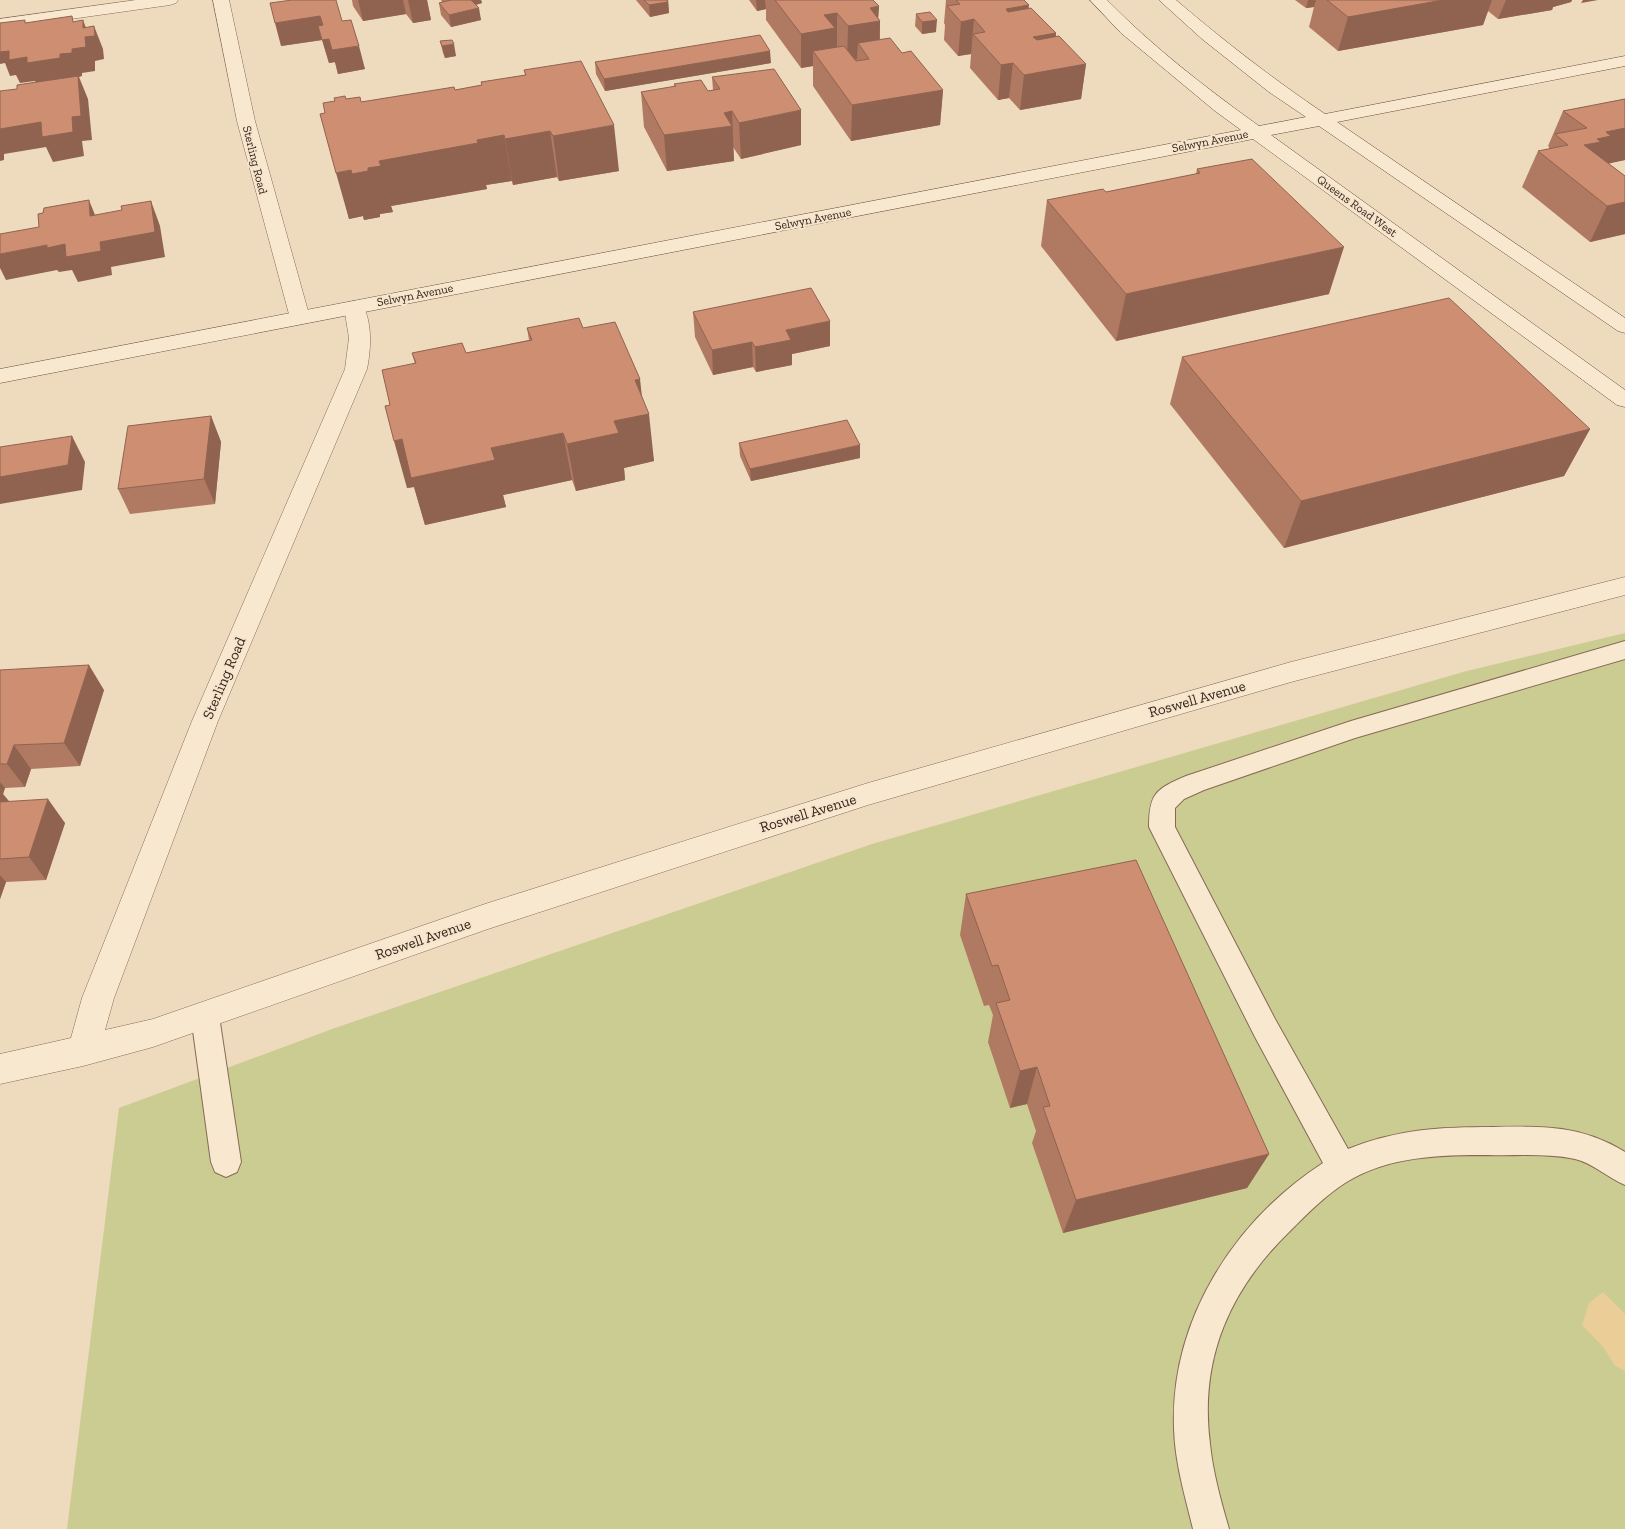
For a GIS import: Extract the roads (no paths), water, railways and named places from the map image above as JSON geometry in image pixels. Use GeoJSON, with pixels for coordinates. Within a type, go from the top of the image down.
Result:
{"type":"FeatureCollection","features":[{"type":"Feature","properties":{"kind":"street"},"geometry":{"type":"LineString","coordinates":[[0,24],[170,0]]}},
{"type":"Feature","properties":{"kind":"street","name":"Sterling Road"},"geometry":{"type":"LineString","coordinates":[[221,0],[230,56],[251,144],[300,318]]}},
{"type":"Feature","properties":{"kind":"street","name":"Queens Road West"},"geometry":{"type":"LineString","coordinates":[[1098,0],[1127,30],[1255,133],[1625,400]]}},
{"type":"Feature","properties":{"kind":"street"},"geometry":{"type":"LineString","coordinates":[[1167,0],[1239,61],[1321,120],[1625,327]]}},
{"type":"Feature","properties":{"kind":"street","name":"Selwyn Avenue"},"geometry":{"type":"LineString","coordinates":[[0,376],[1625,61]]}},
{"type":"Feature","properties":{"kind":"street","name":"Sterling Road"},"geometry":{"type":"LineString","coordinates":[[82,1050],[98,998],[205,721],[356,369],[360,352],[360,338],[354,307]]}},
{"type":"Feature","properties":{"kind":"street","name":"Roswell Avenue"},"geometry":{"type":"LineString","coordinates":[[0,1069],[153,1033],[486,917],[868,794],[1291,672],[1625,586]]}},
{"type":"Feature","properties":{"kind":"lane"},"geometry":{"type":"LineString","coordinates":[[1342,1168],[1264,1028],[1162,827],[1162,806],[1175,792],[1195,783],[1350,730],[1625,650]]}},
{"type":"Feature","properties":{"kind":"lane"},"geometry":{"type":"LineString","coordinates":[[205,1016],[226,1162]]}},
{"type":"Feature","properties":{"kind":"lane"},"geometry":{"type":"LineString","coordinates":[[1211,1529],[1194,1453],[1191,1415],[1192,1385],[1198,1357],[1224,1288],[1238,1265],[1253,1246],[1303,1196],[1342,1168],[1368,1157],[1409,1144],[1433,1141],[1475,1140],[1572,1144],[1599,1154],[1625,1170]]}}]}
